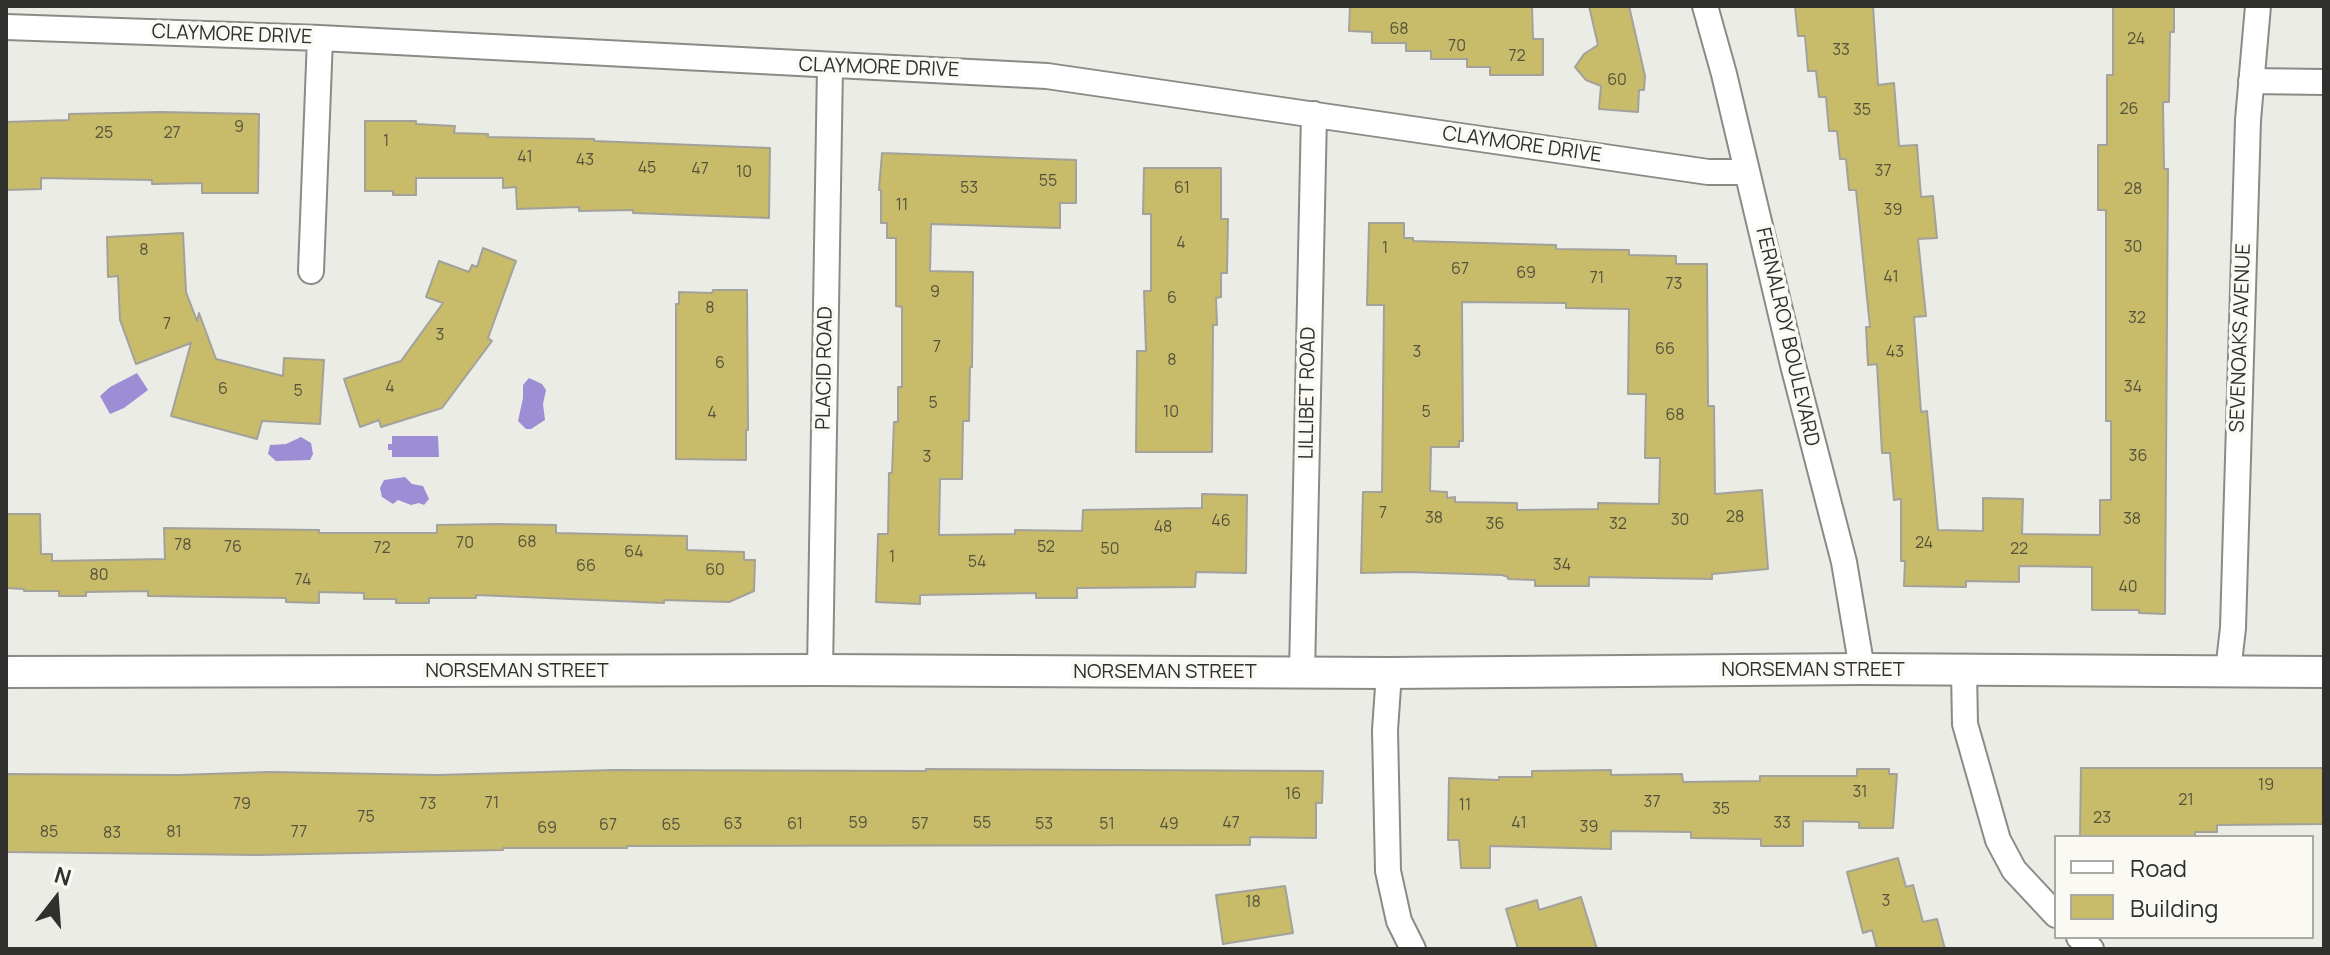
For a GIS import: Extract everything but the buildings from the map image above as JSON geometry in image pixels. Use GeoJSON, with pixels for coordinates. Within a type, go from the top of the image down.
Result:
{"type":"FeatureCollection","features":[{"type":"Feature","properties":{"kind":"street","name":"FERNALROY BOULEVARD"},"geometry":{"type":"LineString","coordinates":[[1705,6],[1844,562],[1862,669]]}},
{"type":"Feature","properties":{"kind":"street","name":"SEVENOAKS AVENUE"},"geometry":{"type":"LineString","coordinates":[[2228,671],[2233,628],[2251,81],[2258,6]]}},
{"type":"Feature","properties":{"kind":"street","name":"CLAYMORE DRIVE"},"geometry":{"type":"LineString","coordinates":[[10,20],[1047,76],[1708,172],[1747,172]]}},
{"type":"Feature","properties":{"kind":"street"},"geometry":{"type":"LineString","coordinates":[[311,271],[320,38]]}},
{"type":"Feature","properties":{"kind":"street","name":"PLACID ROAD"},"geometry":{"type":"LineString","coordinates":[[820,670],[830,66]]}},
{"type":"Feature","properties":{"kind":"street"},"geometry":{"type":"LineString","coordinates":[[2251,81],[2324,82]]}},
{"type":"Feature","properties":{"kind":"street","name":"LILLIBET ROAD"},"geometry":{"type":"LineString","coordinates":[[1302,673],[1314,114]]}},
{"type":"Feature","properties":{"kind":"street","name":"NORSEMAN STREET"},"geometry":{"type":"LineString","coordinates":[[6,672],[820,670],[1389,673],[1862,669],[2324,672]]}},
{"type":"Feature","properties":{"kind":"street"},"geometry":{"type":"LineString","coordinates":[[1964,671],[1965,724],[1998,840],[2014,870],[2054,913]]}},
{"type":"Feature","properties":{"kind":"street"},"geometry":{"type":"LineString","coordinates":[[1389,673],[1385,730],[1387,857],[1395,909],[1413,949]]}},
{"type":"Feature","properties":{"kind":"shaded area"},"geometry":{"type":"Polygon","coordinates":[[[137,373],[148,390],[124,408],[110,414],[100,396],[137,373]]]}},
{"type":"Feature","properties":{"kind":"shaded area"},"geometry":{"type":"Polygon","coordinates":[[[529,378],[542,384],[546,390],[543,404],[545,420],[526,429],[518,421],[523,385],[529,378]]]}},
{"type":"Feature","properties":{"kind":"shaded area"},"geometry":{"type":"Polygon","coordinates":[[[392,436],[438,436],[439,457],[392,457],[388,444],[392,444],[392,436]]]}},
{"type":"Feature","properties":{"kind":"shaded area"},"geometry":{"type":"Polygon","coordinates":[[[301,437],[311,443],[313,454],[310,460],[276,461],[268,454],[270,445],[286,444],[301,437]]]}},
{"type":"Feature","properties":{"kind":"shaded area"},"geometry":{"type":"Polygon","coordinates":[[[405,477],[412,484],[423,486],[429,499],[424,505],[411,505],[398,500],[393,504],[382,497],[380,488],[384,480],[405,477]]]}}]}
